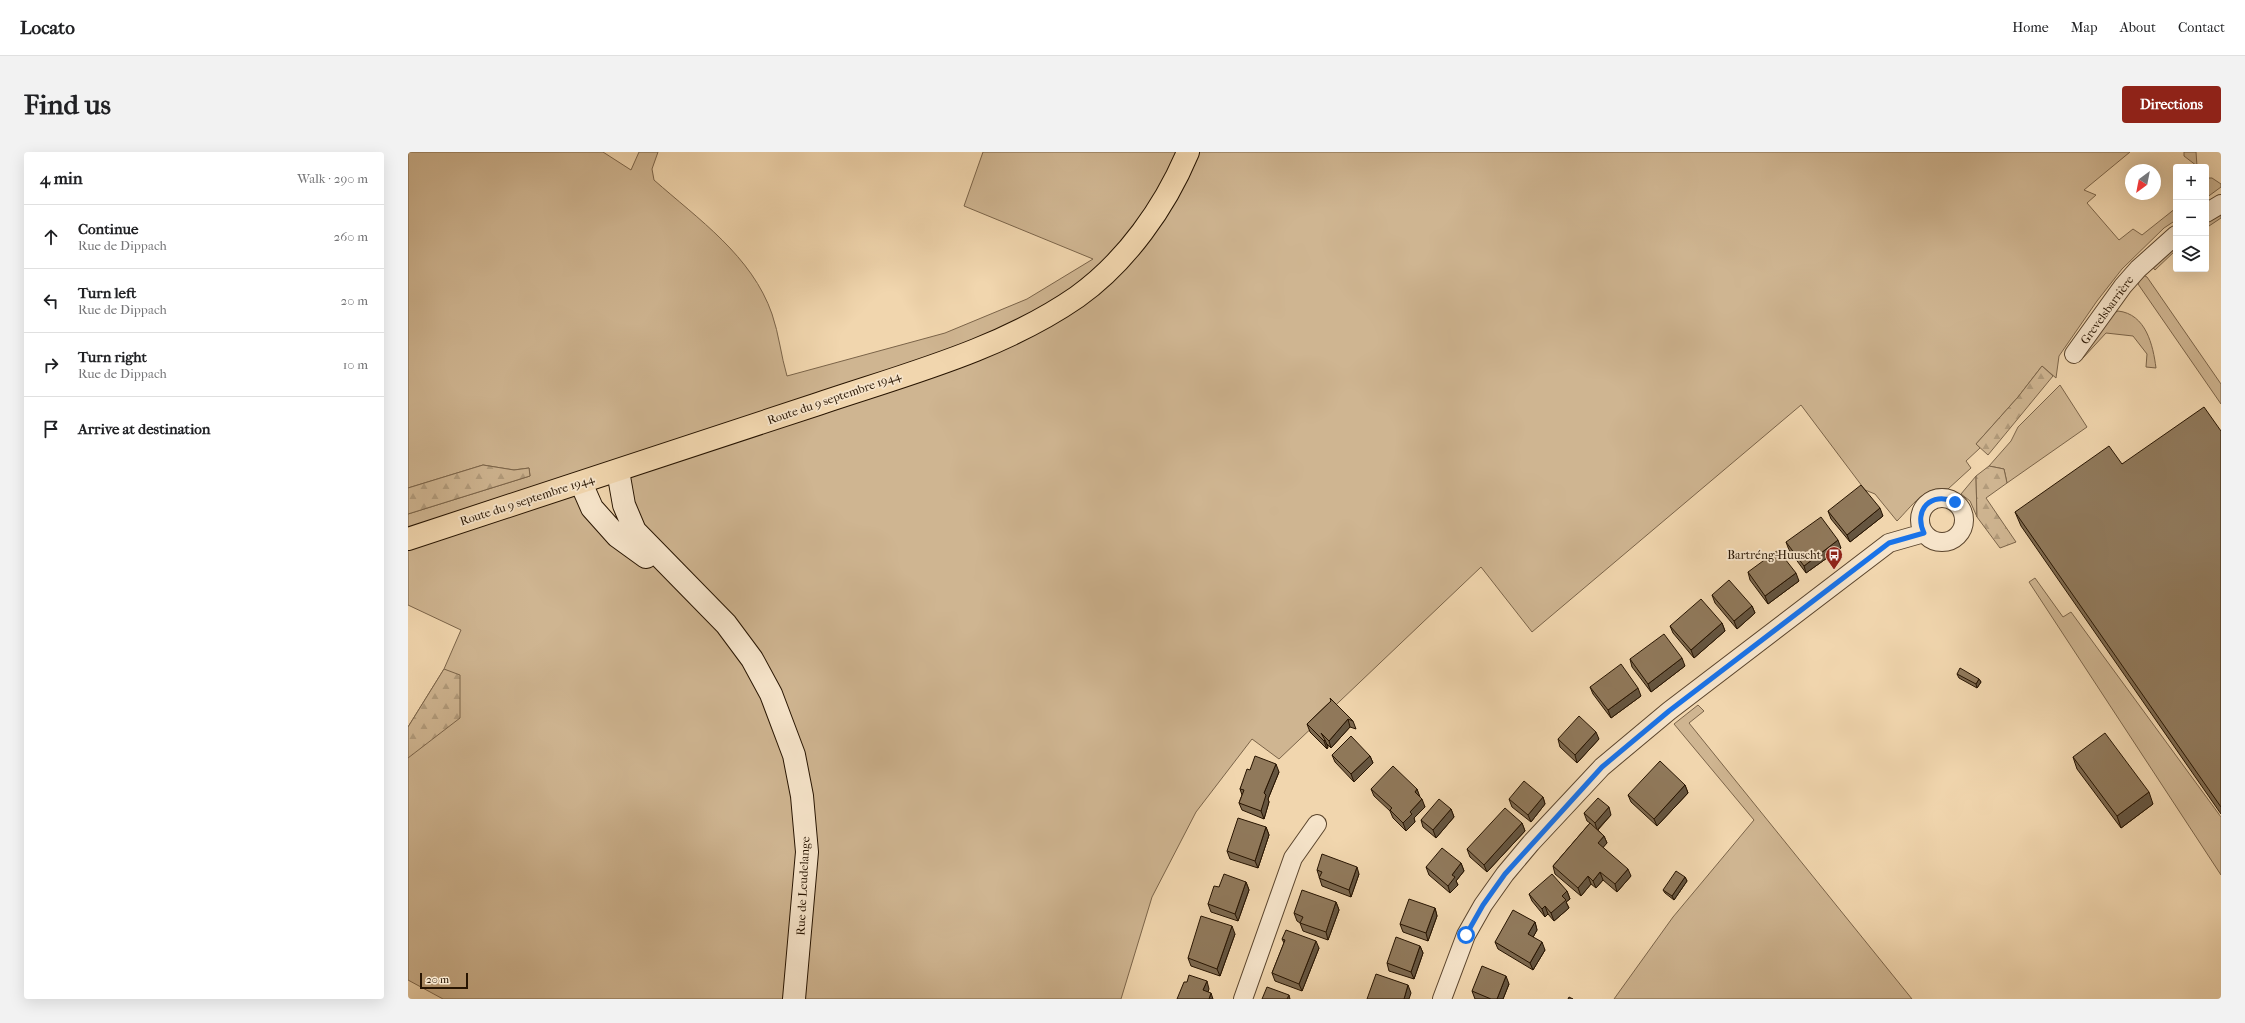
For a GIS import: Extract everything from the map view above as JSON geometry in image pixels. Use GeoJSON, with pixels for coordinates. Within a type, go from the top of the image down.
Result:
{"type":"FeatureCollection","features":[{"type":"Feature","properties":{"kind":"main road","name":"Route du 9 septembre 1944"},"geometry":{"type":"LineString","coordinates":[[408,539],[618,471],[956,358],[1026,327],[1078,296],[1117,261],[1152,220],[1176,181],[1188,152]]}},
{"type":"Feature","properties":{"kind":"street"},"geometry":{"type":"LineString","coordinates":[[2209,211],[2221,204]]}},
{"type":"Feature","properties":{"kind":"street","name":"Grevelsbarrière"},"geometry":{"type":"LineString","coordinates":[[2074,354],[2123,286],[2138,269],[2175,236]]}},
{"type":"Feature","properties":{"kind":"street","name":"Rue de Leudelange"},"geometry":{"type":"LineString","coordinates":[[618,471],[624,505],[634,531],[652,551],[693,589],[726,624],[752,659],[771,694],[794,754],[802,796],[807,852],[794,999]]}},
{"type":"Feature","properties":{"kind":"street","name":"Rue de Leudelange"},"geometry":{"type":"LineString","coordinates":[[581,483],[592,508],[618,536],[693,589]]}},
{"type":"Feature","properties":{"kind":"street"},"geometry":{"type":"LineString","coordinates":[[1442,999],[1466,935],[1483,905],[1505,874],[1531,843],[1602,767],[1669,711],[1889,543],[1924,533]]}},
{"type":"Feature","properties":{"kind":"street"},"geometry":{"type":"LineString","coordinates":[[1243,999],[1293,858],[1317,824]]}},
{"type":"Feature","properties":{"kind":"green space"},"geometry":{"type":"Polygon","coordinates":[[[408,152],[603,152],[631,170],[639,152],[658,152],[652,169],[654,180],[722,240],[751,274],[763,293],[772,314],[787,376],[945,333],[1027,299],[1093,259],[964,206],[983,152],[2130,152],[2084,190],[2096,195],[2087,203],[2119,240],[2133,229],[2142,235],[2173,210],[2173,222],[2164,228],[2122,269],[2097,301],[2059,356],[2056,378],[2042,366],[2018,397],[1976,444],[1980,448],[1966,461],[1971,468],[1948,489],[1932,490],[1926,493],[1897,521],[1875,494],[1865,490],[1801,405],[1532,632],[1481,567],[1279,759],[1252,739],[1196,812],[1152,897],[1121,999],[443,999],[408,980],[408,727],[444,669],[461,630],[408,605],[408,514],[530,476],[529,468],[514,470],[483,465],[408,488],[408,152]],[[618,471],[581,483],[592,508],[652,551],[618,471]]]}},
{"type":"Feature","properties":{"kind":"green space"},"geometry":{"type":"Polygon","coordinates":[[[2184,152],[2196,152],[2197,164],[2194,164],[2184,156],[2184,152]]]}},
{"type":"Feature","properties":{"kind":"green space"},"geometry":{"type":"Polygon","coordinates":[[[2209,178],[2212,178],[2221,184],[2221,187],[2209,196],[2209,178]]]}},
{"type":"Feature","properties":{"kind":"green space"},"geometry":{"type":"Polygon","coordinates":[[[2221,212],[2221,218],[2209,226],[2209,220],[2221,212]]]}},
{"type":"Feature","properties":{"kind":"green space"},"geometry":{"type":"Polygon","coordinates":[[[2173,246],[2173,253],[2155,270],[2151,265],[2173,246]]]}},
{"type":"Feature","properties":{"kind":"green space"},"geometry":{"type":"Polygon","coordinates":[[[2143,275],[2147,277],[2221,384],[2221,404],[2138,284],[2143,275]]]}},
{"type":"Feature","properties":{"kind":"green space"},"geometry":{"type":"Polygon","coordinates":[[[2118,311],[2128,313],[2142,324],[2153,350],[2156,368],[2146,367],[2147,354],[2133,336],[2106,333],[2083,358],[2088,345],[2102,324],[2107,318],[2118,311]]]}},
{"type":"Feature","properties":{"kind":"green space"},"geometry":{"type":"Polygon","coordinates":[[[2042,366],[2053,376],[1988,455],[1976,444],[2018,397],[2042,366]]]}},
{"type":"Feature","properties":{"kind":"green space"},"geometry":{"type":"Polygon","coordinates":[[[2060,385],[2087,427],[2007,483],[2004,469],[1989,466],[2011,441],[2018,427],[2060,385]]]}},
{"type":"Feature","properties":{"kind":"green space"},"geometry":{"type":"Polygon","coordinates":[[[483,465],[514,470],[529,468],[530,476],[408,514],[408,488],[483,465]]]}},
{"type":"Feature","properties":{"kind":"green space"},"geometry":{"type":"Polygon","coordinates":[[[1989,466],[2004,469],[2007,483],[1986,498],[2016,542],[2000,548],[1977,517],[1976,476],[1989,466]]]}},
{"type":"Feature","properties":{"kind":"green space"},"geometry":{"type":"Polygon","coordinates":[[[1976,476],[1977,517],[1970,501],[1961,494],[1976,476]]]}},
{"type":"Feature","properties":{"kind":"green space"},"geometry":{"type":"Polygon","coordinates":[[[2035,578],[2063,617],[2071,612],[2221,817],[2221,875],[2029,582],[2035,578]]]}},
{"type":"Feature","properties":{"kind":"green space"},"geometry":{"type":"Polygon","coordinates":[[[444,669],[460,675],[460,718],[408,758],[408,727],[444,669]]]}},
{"type":"Feature","properties":{"kind":"green space"},"geometry":{"type":"Polygon","coordinates":[[[1698,705],[1704,711],[1689,723],[1912,999],[1614,999],[1673,917],[1754,820],[1674,724],[1698,705]]]}},
{"type":"Feature","properties":{"kind":"building"},"geometry":{"type":"Polygon","coordinates":[[[2204,407],[2221,431],[2221,807],[2015,512],[2109,446],[2122,464],[2204,407]]]}},
{"type":"Feature","properties":{"kind":"building"},"geometry":{"type":"Polygon","coordinates":[[[1861,485],[1880,508],[1847,535],[1828,511],[1861,485]]]}},
{"type":"Feature","properties":{"kind":"building"},"geometry":{"type":"Polygon","coordinates":[[[1821,517],[1838,540],[1804,566],[1786,542],[1821,517]]]}},
{"type":"Feature","properties":{"kind":"building"},"geometry":{"type":"Polygon","coordinates":[[[1778,550],[1796,573],[1765,596],[1748,572],[1778,550]]]}},
{"type":"Feature","properties":{"kind":"building"},"geometry":{"type":"Polygon","coordinates":[[[1729,580],[1752,606],[1734,621],[1712,595],[1729,580]]]}},
{"type":"Feature","properties":{"kind":"building"},"geometry":{"type":"Polygon","coordinates":[[[1701,599],[1722,623],[1691,650],[1670,626],[1701,599]]]}},
{"type":"Feature","properties":{"kind":"building"},"geometry":{"type":"Polygon","coordinates":[[[1664,634],[1682,658],[1648,684],[1630,659],[1664,634]]]}},
{"type":"Feature","properties":{"kind":"building"},"geometry":{"type":"Polygon","coordinates":[[[1621,664],[1638,688],[1608,710],[1590,687],[1621,664]]]}},
{"type":"Feature","properties":{"kind":"building"},"geometry":{"type":"Polygon","coordinates":[[[1960,668],[1979,679],[1976,684],[1957,674],[1960,668]]]}},
{"type":"Feature","properties":{"kind":"building"},"geometry":{"type":"Polygon","coordinates":[[[1330,698],[1353,721],[1348,719],[1329,741],[1321,733],[1325,740],[1324,741],[1307,724],[1331,701],[1330,698]]]}},
{"type":"Feature","properties":{"kind":"building"},"geometry":{"type":"Polygon","coordinates":[[[1579,716],[1596,732],[1575,755],[1558,739],[1579,716]]]}},
{"type":"Feature","properties":{"kind":"building"},"geometry":{"type":"Polygon","coordinates":[[[2105,733],[2149,792],[2117,816],[2073,757],[2105,733]]]}},
{"type":"Feature","properties":{"kind":"building"},"geometry":{"type":"Polygon","coordinates":[[[1351,736],[1370,756],[1351,774],[1332,755],[1351,736]]]}},
{"type":"Feature","properties":{"kind":"building"},"geometry":{"type":"Polygon","coordinates":[[[1255,756],[1276,764],[1264,793],[1266,795],[1261,811],[1239,803],[1244,790],[1240,789],[1247,769],[1250,770],[1255,756]]]}},
{"type":"Feature","properties":{"kind":"building"},"geometry":{"type":"Polygon","coordinates":[[[1660,761],[1685,785],[1654,819],[1628,795],[1660,761]]]}},
{"type":"Feature","properties":{"kind":"building"},"geometry":{"type":"Polygon","coordinates":[[[1393,766],[1417,789],[1415,792],[1422,799],[1410,812],[1412,814],[1403,823],[1390,810],[1392,808],[1371,789],[1393,766]]]}},
{"type":"Feature","properties":{"kind":"building"},"geometry":{"type":"Polygon","coordinates":[[[1524,781],[1543,797],[1528,815],[1509,799],[1524,781]]]}},
{"type":"Feature","properties":{"kind":"building"},"geometry":{"type":"Polygon","coordinates":[[[1598,798],[1609,807],[1595,823],[1584,813],[1598,798]]]}},
{"type":"Feature","properties":{"kind":"building"},"geometry":{"type":"Polygon","coordinates":[[[1439,799],[1451,809],[1433,830],[1421,820],[1439,799]]]}},
{"type":"Feature","properties":{"kind":"building"},"geometry":{"type":"Polygon","coordinates":[[[1505,808],[1522,823],[1484,865],[1467,849],[1505,808]]]}},
{"type":"Feature","properties":{"kind":"building"},"geometry":{"type":"Polygon","coordinates":[[[1238,818],[1266,827],[1255,861],[1227,851],[1238,818]]]}},
{"type":"Feature","properties":{"kind":"building"},"geometry":{"type":"Polygon","coordinates":[[[1590,823],[1604,836],[1598,843],[1628,869],[1615,884],[1600,872],[1593,881],[1588,876],[1578,888],[1553,866],[1590,823]]]}},
{"type":"Feature","properties":{"kind":"building"},"geometry":{"type":"Polygon","coordinates":[[[1442,848],[1461,863],[1452,875],[1455,877],[1448,886],[1426,867],[1442,848]]]}},
{"type":"Feature","properties":{"kind":"building"},"geometry":{"type":"Polygon","coordinates":[[[1322,854],[1357,867],[1349,890],[1319,878],[1322,872],[1317,870],[1322,854]]]}},
{"type":"Feature","properties":{"kind":"building"},"geometry":{"type":"Polygon","coordinates":[[[1676,871],[1685,877],[1672,896],[1663,890],[1676,871]]]}},
{"type":"Feature","properties":{"kind":"building"},"geometry":{"type":"Polygon","coordinates":[[[1224,874],[1246,882],[1235,914],[1208,904],[1214,886],[1219,887],[1224,874]]]}},
{"type":"Feature","properties":{"kind":"building"},"geometry":{"type":"Polygon","coordinates":[[[1552,874],[1567,891],[1562,896],[1566,900],[1551,913],[1545,906],[1542,909],[1529,894],[1552,874]]]}},
{"type":"Feature","properties":{"kind":"building"},"geometry":{"type":"Polygon","coordinates":[[[1302,890],[1336,902],[1326,932],[1300,923],[1303,917],[1294,913],[1302,890]]]}},
{"type":"Feature","properties":{"kind":"building"},"geometry":{"type":"Polygon","coordinates":[[[1409,899],[1435,908],[1426,933],[1400,924],[1409,899]]]}},
{"type":"Feature","properties":{"kind":"building"},"geometry":{"type":"Polygon","coordinates":[[[1513,910],[1535,922],[1528,934],[1542,942],[1530,963],[1495,942],[1513,910]]]}},
{"type":"Feature","properties":{"kind":"building"},"geometry":{"type":"Polygon","coordinates":[[[1201,916],[1232,926],[1217,969],[1188,958],[1201,916]]]}},
{"type":"Feature","properties":{"kind":"building"},"geometry":{"type":"Polygon","coordinates":[[[1286,930],[1316,941],[1299,984],[1272,973],[1285,940],[1282,939],[1286,930]]]}},
{"type":"Feature","properties":{"kind":"building"},"geometry":{"type":"Polygon","coordinates":[[[1396,937],[1420,946],[1411,972],[1387,963],[1396,937]]]}},
{"type":"Feature","properties":{"kind":"building"},"geometry":{"type":"Polygon","coordinates":[[[1482,966],[1506,976],[1497,999],[1491,999],[1472,991],[1482,966]]]}},
{"type":"Feature","properties":{"kind":"building"},"geometry":{"type":"Polygon","coordinates":[[[1376,974],[1408,985],[1404,999],[1367,999],[1376,974]]]}},
{"type":"Feature","properties":{"kind":"building"},"geometry":{"type":"Polygon","coordinates":[[[1189,975],[1207,981],[1203,990],[1211,993],[1209,999],[1177,999],[1184,982],[1187,982],[1189,975]]]}},
{"type":"Feature","properties":{"kind":"building"},"geometry":{"type":"Polygon","coordinates":[[[1267,987],[1289,995],[1287,999],[1262,999],[1267,987]]]}},
{"type":"Feature","properties":{"kind":"place","name":"Bartréng-Huuscht"},"geometry":{"type":"Point","coordinates":[1834,570]}},
{"type":"Feature","properties":{"kind":"route"},"geometry":{"type":"LineString","coordinates":[[1466,935],[1483,905],[1505,874],[1531,843],[1602,767],[1669,711],[1889,543],[1924,533],[1921,526],[1921,513],[1925,506],[1931,501],[1940,498],[1948,498],[1955,502]]}}]}
